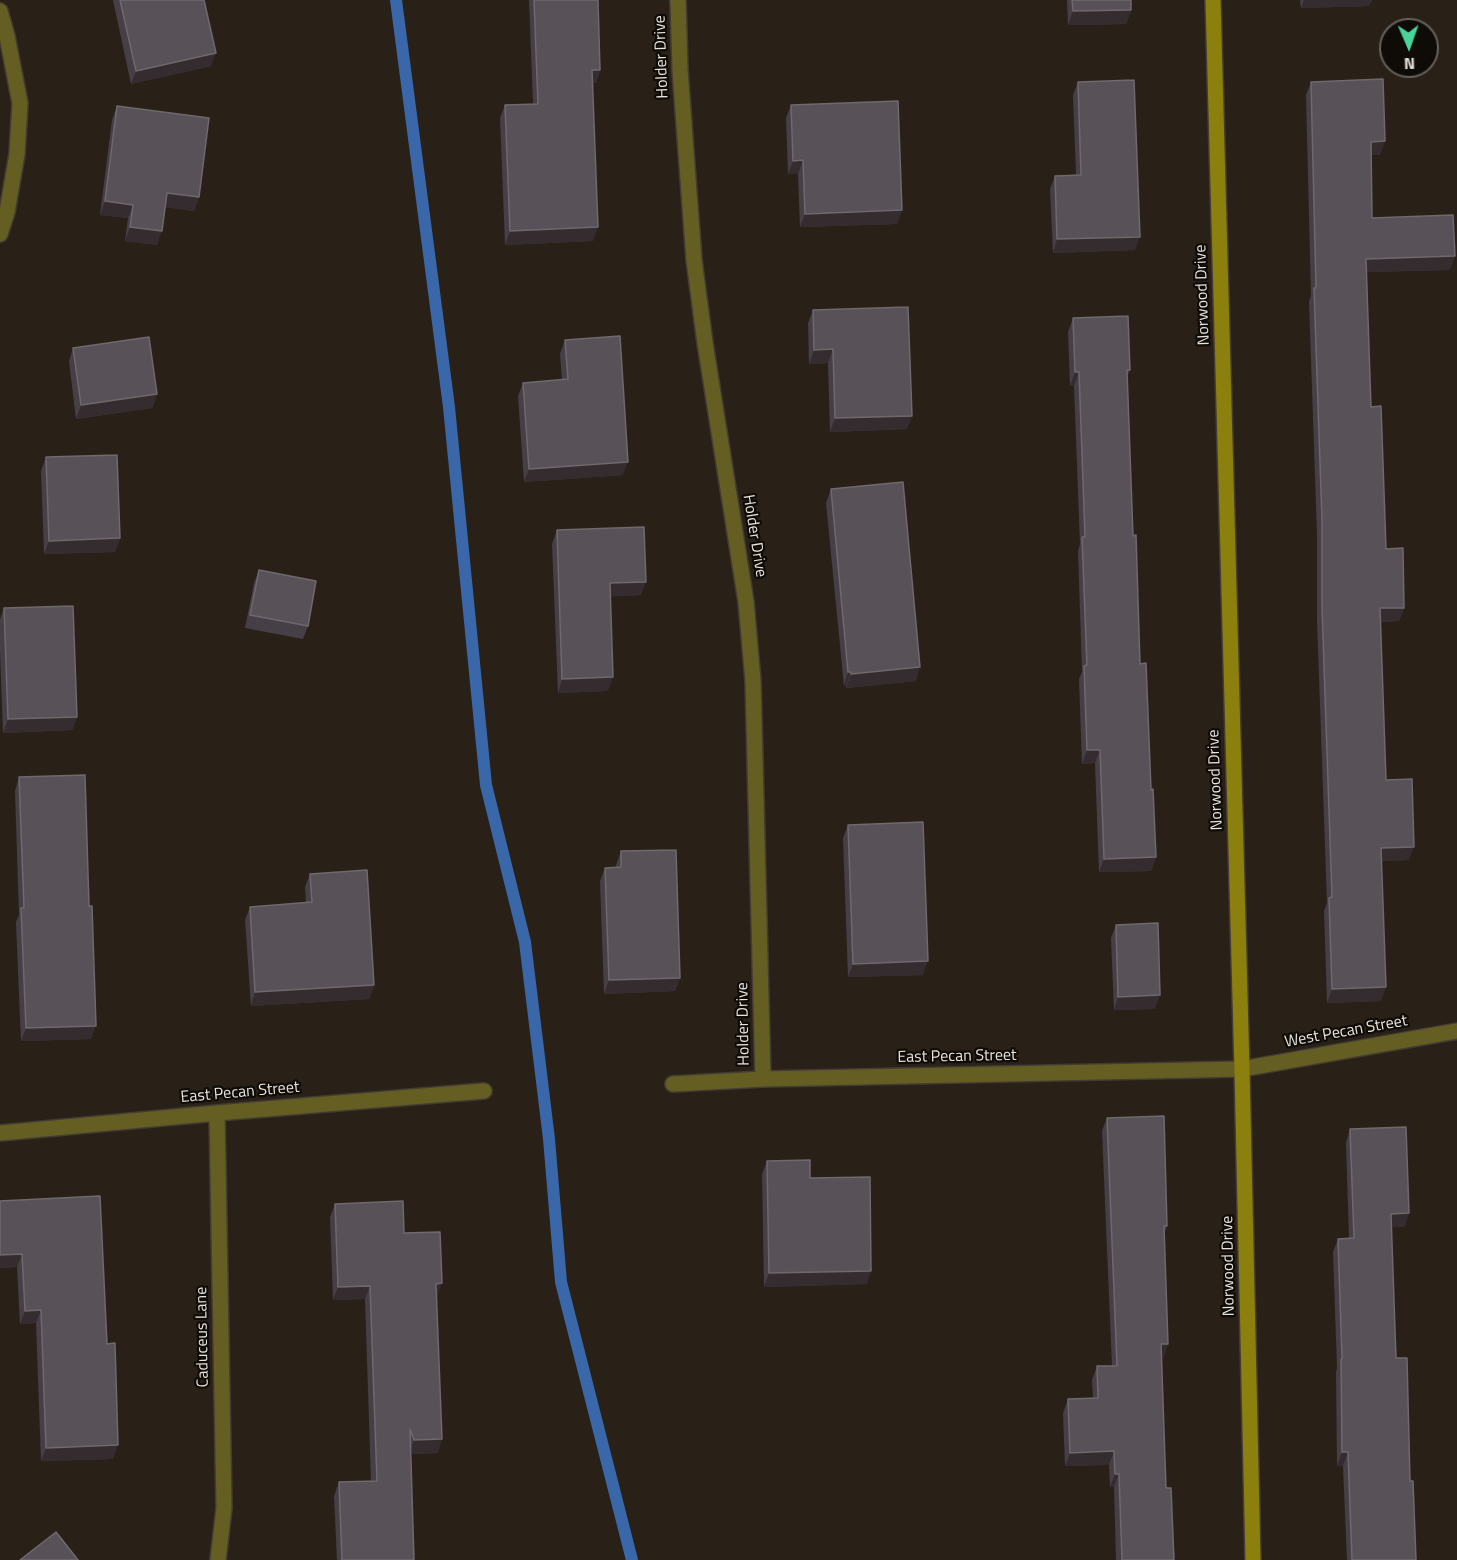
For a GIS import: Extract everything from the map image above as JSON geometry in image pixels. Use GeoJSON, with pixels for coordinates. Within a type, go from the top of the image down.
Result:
{"type":"FeatureCollection","features":[{"type":"Feature","properties":{"kind":"street","name":"Holder Drive"},"geometry":{"type":"LineString","coordinates":[[678,0],[680,70],[694,260],[746,602],[753,681],[763,1079]]}},
{"type":"Feature","properties":{"kind":"street","name":"Norwood Drive"},"geometry":{"type":"LineString","coordinates":[[1213,0],[1253,1560]]}},
{"type":"Feature","properties":{"kind":"street"},"geometry":{"type":"LineString","coordinates":[[0,11],[20,103],[17,154],[7,212],[0,234]]}},
{"type":"Feature","properties":{"kind":"street","name":"West Pecan Street"},"geometry":{"type":"LineString","coordinates":[[1242,1069],[1457,1031]]}},
{"type":"Feature","properties":{"kind":"street","name":"East Pecan Street"},"geometry":{"type":"LineString","coordinates":[[673,1084],[763,1079],[1242,1069]]}},
{"type":"Feature","properties":{"kind":"street","name":"East Pecan Street"},"geometry":{"type":"LineString","coordinates":[[0,1133],[484,1091]]}},
{"type":"Feature","properties":{"kind":"street","name":"Caduceus Lane"},"geometry":{"type":"LineString","coordinates":[[217,1113],[224,1508],[218,1560]]}},
{"type":"Feature","properties":{"kind":"building"},"geometry":{"type":"Polygon","coordinates":[[[120,0],[204,0],[216,53],[136,71],[120,0]]]}},
{"type":"Feature","properties":{"kind":"building"},"geometry":{"type":"Polygon","coordinates":[[[534,0],[598,0],[600,70],[592,70],[598,227],[510,231],[505,105],[538,104],[534,0]]]}},
{"type":"Feature","properties":{"kind":"building"},"geometry":{"type":"Polygon","coordinates":[[[1072,0],[1131,0],[1131,10],[1073,11],[1072,0]]]}},
{"type":"Feature","properties":{"kind":"building"},"geometry":{"type":"Polygon","coordinates":[[[1383,79],[1385,141],[1371,142],[1372,218],[1453,215],[1455,256],[1366,259],[1371,407],[1381,406],[1386,549],[1403,548],[1404,608],[1380,608],[1386,780],[1412,779],[1414,847],[1381,848],[1386,987],[1332,989],[1329,898],[1332,897],[1322,607],[1322,521],[1314,288],[1316,288],[1311,82],[1383,79]]]}},
{"type":"Feature","properties":{"kind":"building"},"geometry":{"type":"Polygon","coordinates":[[[1134,80],[1140,237],[1057,239],[1055,176],[1081,175],[1078,82],[1134,80]]]}},
{"type":"Feature","properties":{"kind":"building"},"geometry":{"type":"Polygon","coordinates":[[[898,101],[902,210],[805,214],[803,160],[793,161],[791,105],[898,101]]]}},
{"type":"Feature","properties":{"kind":"building"},"geometry":{"type":"Polygon","coordinates":[[[117,106],[209,118],[199,197],[167,193],[162,231],[130,227],[133,205],[105,201],[117,106]]]}},
{"type":"Feature","properties":{"kind":"building"},"geometry":{"type":"Polygon","coordinates":[[[908,307],[912,416],[835,418],[833,349],[814,350],[813,310],[908,307]]]}},
{"type":"Feature","properties":{"kind":"building"},"geometry":{"type":"Polygon","coordinates":[[[1128,316],[1130,370],[1127,370],[1133,536],[1136,535],[1140,664],[1146,663],[1156,857],[1104,859],[1100,750],[1087,750],[1084,666],[1087,665],[1082,537],[1085,537],[1079,372],[1075,372],[1073,318],[1128,316]]]}},
{"type":"Feature","properties":{"kind":"building"},"geometry":{"type":"Polygon","coordinates":[[[620,336],[628,462],[529,469],[523,383],[568,379],[565,340],[620,336]]]}},
{"type":"Feature","properties":{"kind":"building"},"geometry":{"type":"Polygon","coordinates":[[[149,337],[157,394],[81,405],[73,348],[149,337]]]}},
{"type":"Feature","properties":{"kind":"building"},"geometry":{"type":"Polygon","coordinates":[[[117,455],[120,538],[49,541],[46,457],[117,455]]]}},
{"type":"Feature","properties":{"kind":"building"},"geometry":{"type":"Polygon","coordinates":[[[903,482],[920,667],[851,674],[848,672],[831,489],[903,482]]]}},
{"type":"Feature","properties":{"kind":"building"},"geometry":{"type":"Polygon","coordinates":[[[644,527],[646,582],[610,583],[613,677],[562,679],[557,530],[644,527]]]}},
{"type":"Feature","properties":{"kind":"building"},"geometry":{"type":"Polygon","coordinates":[[[259,570],[316,581],[308,626],[250,615],[259,570]]]}},
{"type":"Feature","properties":{"kind":"building"},"geometry":{"type":"Polygon","coordinates":[[[73,606],[77,717],[8,719],[4,608],[73,606]]]}},
{"type":"Feature","properties":{"kind":"building"},"geometry":{"type":"Polygon","coordinates":[[[85,775],[96,1026],[26,1028],[19,777],[85,775]]]}},
{"type":"Feature","properties":{"kind":"building"},"geometry":{"type":"Polygon","coordinates":[[[923,822],[928,961],[853,964],[848,825],[923,822]]]}},
{"type":"Feature","properties":{"kind":"building"},"geometry":{"type":"Polygon","coordinates":[[[676,850],[680,978],[609,980],[605,868],[621,867],[621,851],[676,850]]]}},
{"type":"Feature","properties":{"kind":"building"},"geometry":{"type":"Polygon","coordinates":[[[367,870],[374,985],[255,992],[250,907],[312,902],[310,874],[367,870]]]}},
{"type":"Feature","properties":{"kind":"building"},"geometry":{"type":"Polygon","coordinates":[[[1158,923],[1160,995],[1118,997],[1116,925],[1158,923]]]}},
{"type":"Feature","properties":{"kind":"building"},"geometry":{"type":"Polygon","coordinates":[[[1164,1116],[1167,1226],[1164,1226],[1168,1344],[1161,1344],[1166,1488],[1171,1488],[1174,1560],[1122,1560],[1119,1474],[1115,1474],[1114,1451],[1070,1453],[1068,1399],[1098,1398],[1097,1366],[1117,1366],[1107,1118],[1164,1116]]]}},
{"type":"Feature","properties":{"kind":"building"},"geometry":{"type":"Polygon","coordinates":[[[1406,1127],[1409,1213],[1391,1214],[1396,1358],[1407,1358],[1410,1481],[1413,1481],[1416,1560],[1352,1560],[1348,1452],[1342,1452],[1338,1239],[1354,1238],[1350,1129],[1406,1127]]]}},
{"type":"Feature","properties":{"kind":"building"},"geometry":{"type":"Polygon","coordinates":[[[810,1160],[810,1178],[870,1177],[871,1271],[769,1273],[767,1161],[810,1160]]]}},
{"type":"Feature","properties":{"kind":"building"},"geometry":{"type":"Polygon","coordinates":[[[100,1196],[107,1344],[115,1343],[118,1445],[46,1448],[41,1310],[25,1311],[22,1254],[0,1255],[0,1201],[100,1196]]]}},
{"type":"Feature","properties":{"kind":"building"},"geometry":{"type":"Polygon","coordinates":[[[403,1201],[404,1233],[440,1232],[442,1283],[436,1284],[442,1439],[414,1440],[410,1429],[414,1560],[342,1560],[339,1482],[377,1481],[370,1286],[338,1287],[335,1204],[403,1201]]]}},
{"type":"Feature","properties":{"kind":"building"},"geometry":{"type":"Polygon","coordinates":[[[56,1532],[78,1560],[20,1560],[56,1532]]]}},
{"type":"Feature","properties":{"kind":"waterway"},"geometry":{"type":"LineString","coordinates":[[396,0],[449,407],[486,785],[525,942],[549,1139],[561,1282],[632,1560]]}}]}
